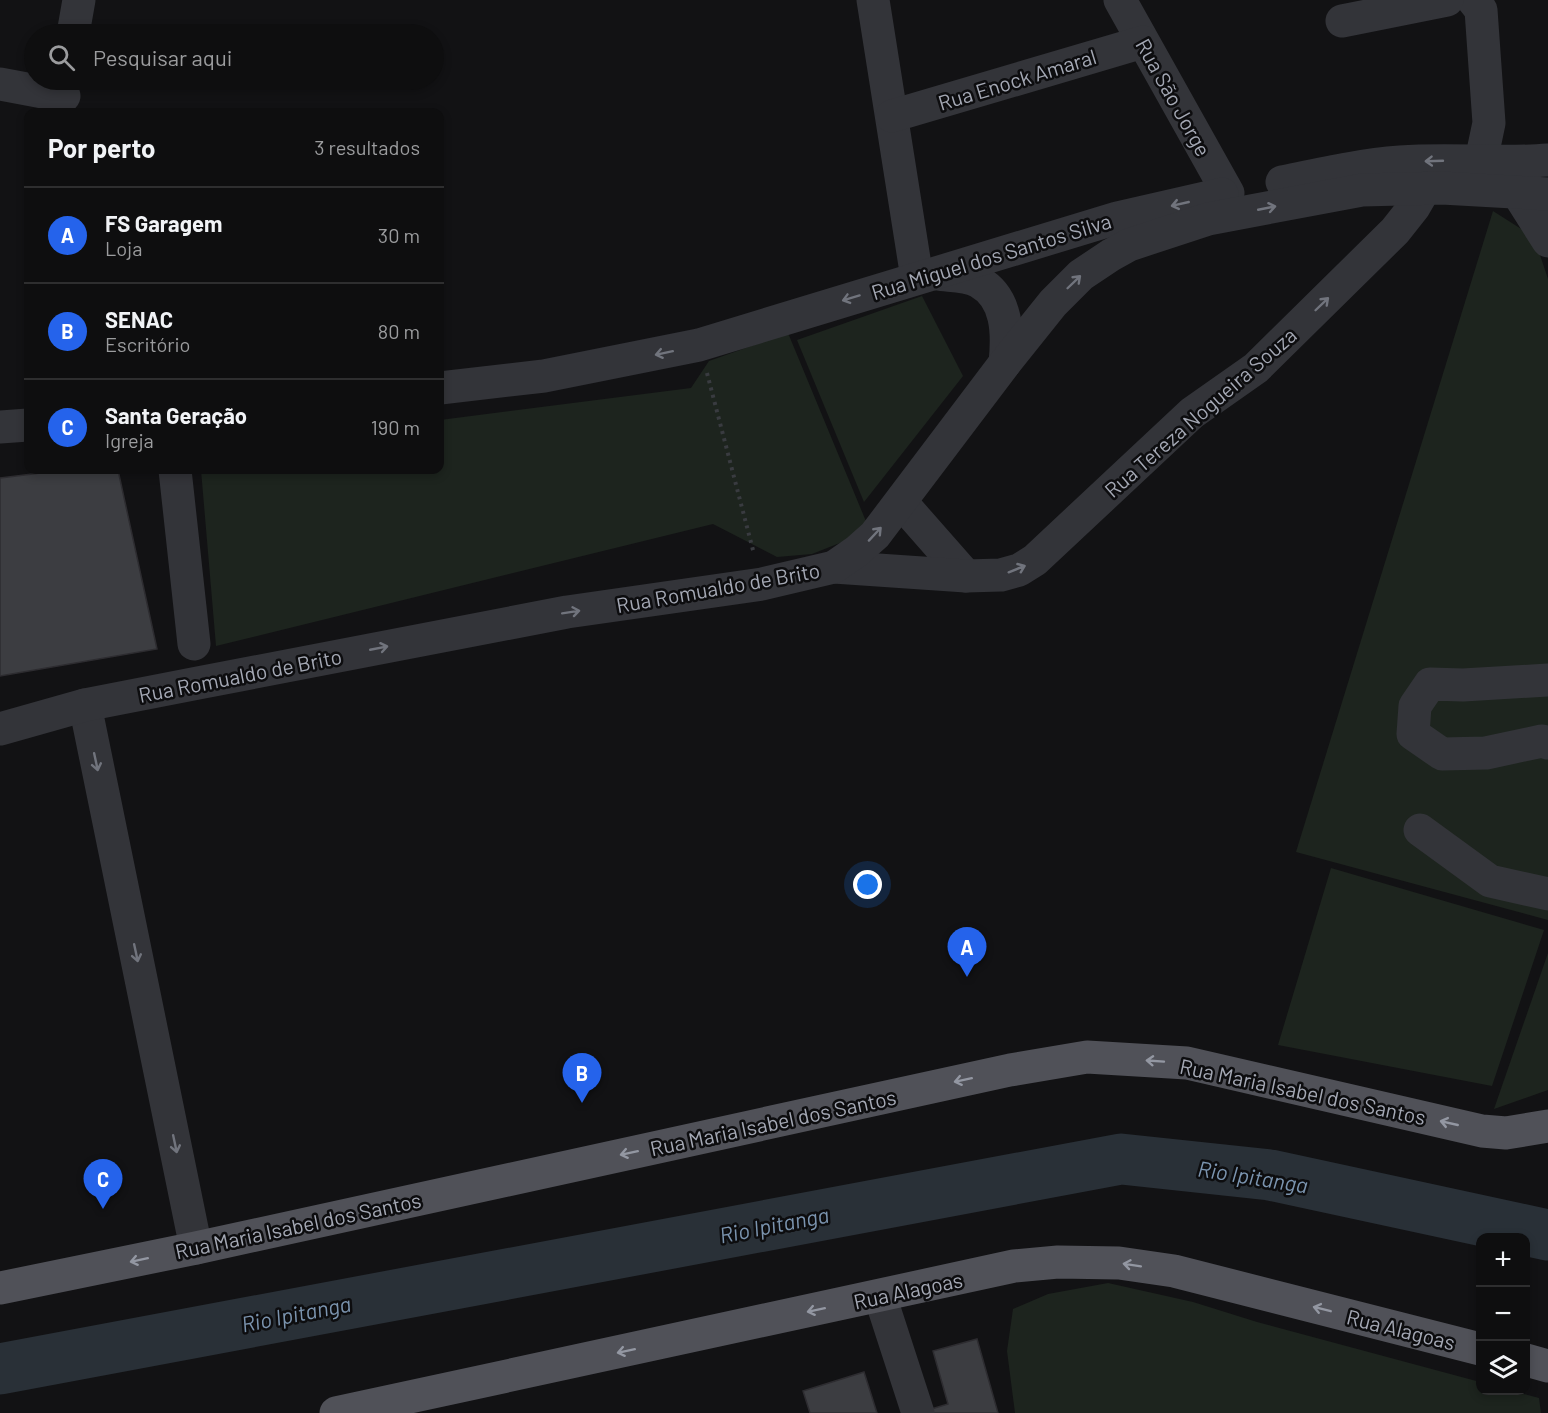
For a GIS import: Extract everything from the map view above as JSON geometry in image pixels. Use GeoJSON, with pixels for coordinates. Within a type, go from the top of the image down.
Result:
{"type":"FeatureCollection","features":[{"type":"Feature","properties":{"kind":"main road","name":"Rua Maria Isabel dos Santos"},"geometry":{"type":"LineString","coordinates":[[0,1288],[196,1248],[1010,1070],[1087,1057],[1187,1063],[1482,1131],[1506,1133],[1548,1126]]}},
{"type":"Feature","properties":{"kind":"main road","name":"Rua Alagoas"},"geometry":{"type":"LineString","coordinates":[[336,1413],[1014,1266],[1058,1262],[1119,1263],[1174,1271],[1476,1348]]}},
{"type":"Feature","properties":{"kind":"main road"},"geometry":{"type":"LineString","coordinates":[[1530,1361],[1548,1366]]}},
{"type":"Feature","properties":{"kind":"street"},"geometry":{"type":"LineString","coordinates":[[75,24],[79,0]]}},
{"type":"Feature","properties":{"kind":"street"},"geometry":{"type":"LineString","coordinates":[[873,0],[892,116],[926,276],[960,277],[979,282],[990,291],[1000,305],[1006,323],[1005,363]]}},
{"type":"Feature","properties":{"kind":"street","name":"Rua São Jorge"},"geometry":{"type":"LineString","coordinates":[[1120,0],[1228,193]]}},
{"type":"Feature","properties":{"kind":"street"},"geometry":{"type":"LineString","coordinates":[[1342,21],[1447,0]]}},
{"type":"Feature","properties":{"kind":"street"},"geometry":{"type":"LineString","coordinates":[[1473,0],[1481,10],[1489,123],[1481,161]]}},
{"type":"Feature","properties":{"kind":"street","name":"Rua Enock Amaral"},"geometry":{"type":"LineString","coordinates":[[892,116],[1143,42]]}},
{"type":"Feature","properties":{"kind":"street"},"geometry":{"type":"LineString","coordinates":[[0,84],[24,88]]}},
{"type":"Feature","properties":{"kind":"street"},"geometry":{"type":"LineString","coordinates":[[32,90],[64,96]]}},
{"type":"Feature","properties":{"kind":"street","name":"Rua Miguel dos Santos Silva"},"geometry":{"type":"LineString","coordinates":[[444,388],[555,374],[699,345],[1117,218],[1228,193],[1366,165],[1444,160],[1513,163],[1548,160]]}},
{"type":"Feature","properties":{"kind":"street","name":"Rua Romualdo de Brito"},"geometry":{"type":"LineString","coordinates":[[0,729],[85,705],[567,612],[762,584],[834,567],[875,535],[1041,318],[1082,275],[1129,245],[1208,219],[1362,190],[1425,188],[1533,193]]}},
{"type":"Feature","properties":{"kind":"street","name":"Rua Tereza Nogueira Souza"},"geometry":{"type":"LineString","coordinates":[[834,567],[966,576],[1002,575],[1019,570],[1035,561],[1192,413],[1256,368],[1395,231],[1414,207],[1425,188]]}},
{"type":"Feature","properties":{"kind":"street"},"geometry":{"type":"LineString","coordinates":[[1533,193],[1548,241]]}},
{"type":"Feature","properties":{"kind":"street"},"geometry":{"type":"LineString","coordinates":[[1003,253],[999,267],[999,282],[1005,295],[1014,307],[1041,318]]}},
{"type":"Feature","properties":{"kind":"street"},"geometry":{"type":"LineString","coordinates":[[0,427],[24,425]]}},
{"type":"Feature","properties":{"kind":"street"},"geometry":{"type":"LineString","coordinates":[[175,474],[194,644]]}},
{"type":"Feature","properties":{"kind":"street"},"geometry":{"type":"LineString","coordinates":[[901,502],[966,576]]}},
{"type":"Feature","properties":{"kind":"street"},"geometry":{"type":"LineString","coordinates":[[1548,680],[1463,685],[1430,684],[1415,706],[1413,734],[1442,754],[1486,753],[1542,741],[1548,743]]}},
{"type":"Feature","properties":{"kind":"street"},"geometry":{"type":"LineString","coordinates":[[85,705],[196,1248]]}},
{"type":"Feature","properties":{"kind":"street"},"geometry":{"type":"LineString","coordinates":[[1420,830],[1490,881],[1548,894]]}},
{"type":"Feature","properties":{"kind":"street"},"geometry":{"type":"LineString","coordinates":[[879,1296],[918,1413]]}},
{"type":"Feature","properties":{"kind":"path"},"geometry":{"type":"LineString","coordinates":[[699,345],[762,584]]}},
{"type":"Feature","properties":{"kind":"shaded area"},"geometry":{"type":"Polygon","coordinates":[[[1493,211],[1534,237],[1548,279],[1548,920],[1296,852],[1493,211]]]}},
{"type":"Feature","properties":{"kind":"shaded area"},"geometry":{"type":"Polygon","coordinates":[[[922,296],[963,376],[864,502],[797,340],[922,296]]]}},
{"type":"Feature","properties":{"kind":"shaded area"},"geometry":{"type":"Polygon","coordinates":[[[788,333],[870,531],[812,554],[777,557],[713,524],[216,646],[201,474],[444,474],[444,419],[691,388],[709,361],[788,333]]]}},
{"type":"Feature","properties":{"kind":"shaded area"},"geometry":{"type":"Polygon","coordinates":[[[1331,868],[1544,930],[1492,1086],[1278,1045],[1331,868]]]}},
{"type":"Feature","properties":{"kind":"shaded area"},"geometry":{"type":"Polygon","coordinates":[[[1548,953],[1548,1090],[1494,1109],[1548,953]]]}},
{"type":"Feature","properties":{"kind":"shaded area"},"geometry":{"type":"Polygon","coordinates":[[[1108,1283],[1193,1302],[1257,1322],[1476,1381],[1476,1395],[1527,1395],[1539,1398],[1541,1413],[1015,1413],[1007,1351],[1013,1309],[1048,1294],[1108,1283]]]}},
{"type":"Feature","properties":{"kind":"building"},"geometry":{"type":"Polygon","coordinates":[[[32,474],[119,474],[157,649],[0,676],[0,478],[32,474]]]}},
{"type":"Feature","properties":{"kind":"building"},"geometry":{"type":"Polygon","coordinates":[[[977,1339],[998,1413],[929,1413],[928,1410],[948,1404],[933,1351],[977,1339]]]}},
{"type":"Feature","properties":{"kind":"building"},"geometry":{"type":"Polygon","coordinates":[[[864,1372],[877,1413],[810,1413],[803,1391],[864,1372]]]}},
{"type":"Feature","properties":{"kind":"waterway","name":"Rio Ipitanga"},"geometry":{"type":"LineString","coordinates":[[0,1369],[1121,1159],[1270,1175],[1548,1235]]}},
{"type":"Feature","properties":{"kind":"place","name":"FS Garagem"},"geometry":{"type":"Point","coordinates":[967,977]}},
{"type":"Feature","properties":{"kind":"place","name":"SENAC"},"geometry":{"type":"Point","coordinates":[582,1103]}},
{"type":"Feature","properties":{"kind":"place","name":"Santa Geração"},"geometry":{"type":"Point","coordinates":[103,1209]}}]}
